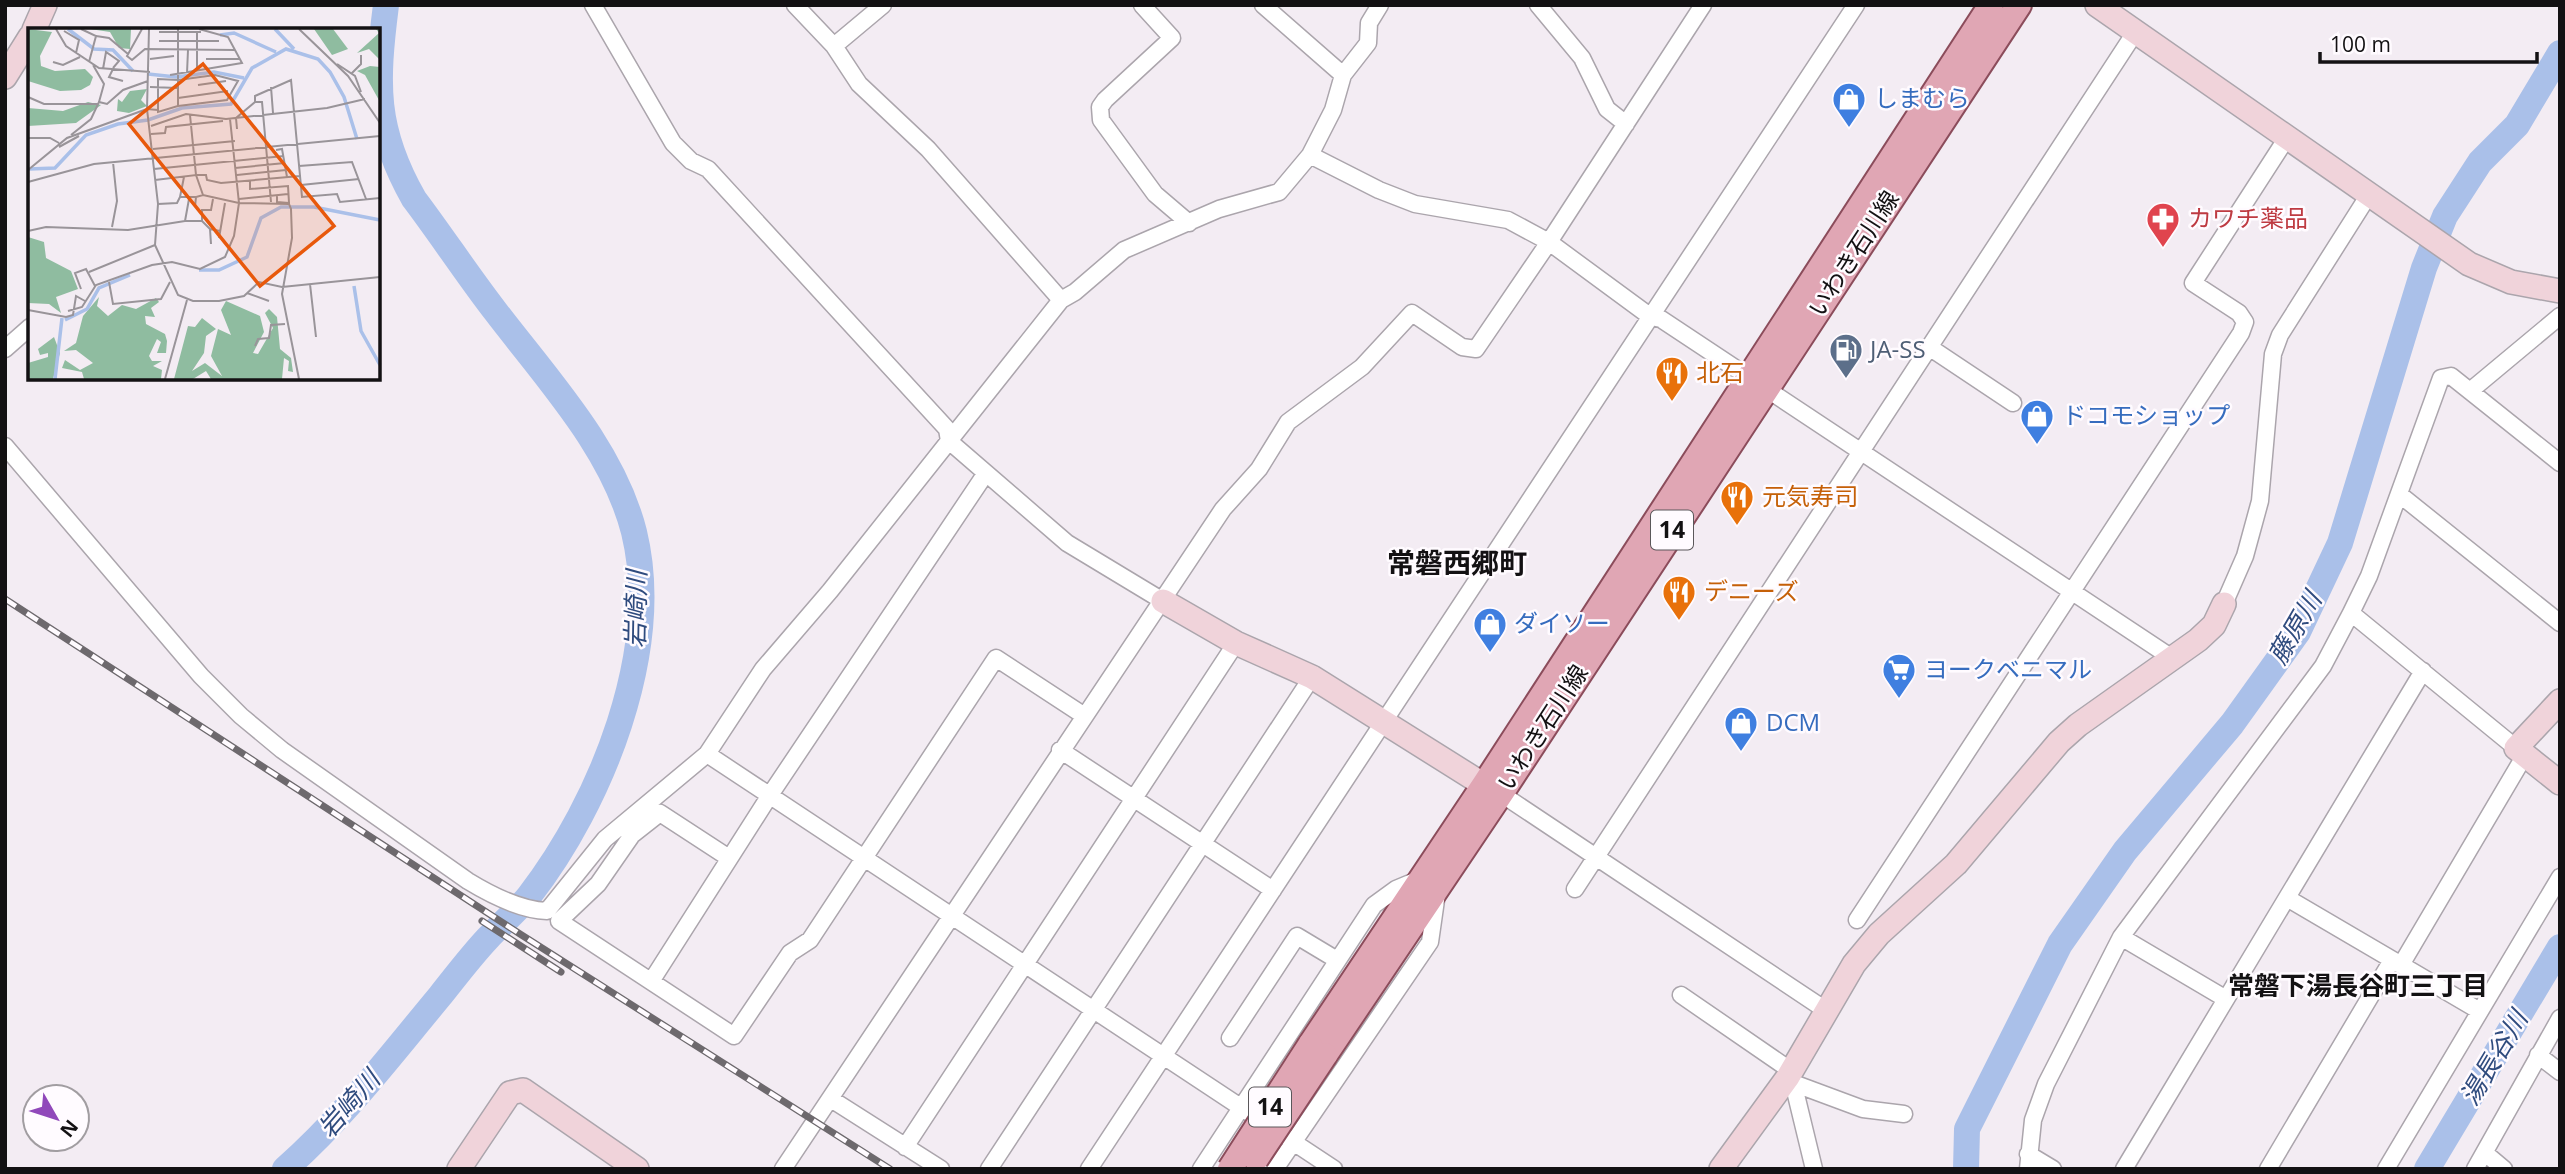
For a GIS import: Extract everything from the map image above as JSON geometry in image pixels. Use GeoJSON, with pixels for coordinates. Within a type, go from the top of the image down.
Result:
{"type":"FeatureCollection","features":[{"type":"Feature","properties":{"kind":"main road","name":"いわき石川線"},"geometry":{"type":"LineString","coordinates":[[1758,383],[1991,5]]}},
{"type":"Feature","properties":{"kind":"main road","name":"いわき石川線"},"geometry":{"type":"LineString","coordinates":[[1230,1169],[1317,1050],[1493,788],[1758,383],[2019,5]]}},
{"type":"Feature","properties":{"kind":"main road","name":"いわき石川線"},"geometry":{"type":"LineString","coordinates":[[1250,1169],[1317,1050]]}},
{"type":"Feature","properties":{"kind":"street"},"geometry":{"type":"LineString","coordinates":[[35,28],[45,5]]}},
{"type":"Feature","properties":{"kind":"street"},"geometry":{"type":"LineString","coordinates":[[593,5],[673,143],[691,161],[708,169],[947,429],[949,441],[1067,543],[1236,643],[1312,677],[1385,720],[1597,855],[1827,1011]]}},
{"type":"Feature","properties":{"kind":"street"},"geometry":{"type":"LineString","coordinates":[[796,5],[834,46],[859,84],[929,149],[1060,300]]}},
{"type":"Feature","properties":{"kind":"street"},"geometry":{"type":"LineString","coordinates":[[834,46],[883,5]]}},
{"type":"Feature","properties":{"kind":"street"},"geometry":{"type":"LineString","coordinates":[[1142,5],[1172,38],[1105,100],[1100,107],[1101,120],[1155,194],[1189,223]]}},
{"type":"Feature","properties":{"kind":"street"},"geometry":{"type":"LineString","coordinates":[[1263,5],[1343,75]]}},
{"type":"Feature","properties":{"kind":"street"},"geometry":{"type":"LineString","coordinates":[[5,446],[201,676],[241,716],[282,750],[468,881],[494,895],[536,911],[547,911],[605,839],[707,754],[763,669],[830,591],[1060,300],[1075,292],[1124,250],[1219,209],[1279,192],[1310,155],[1334,110],[1343,75],[1368,43],[1369,23],[1380,5]]}},
{"type":"Feature","properties":{"kind":"street"},"geometry":{"type":"LineString","coordinates":[[1538,5],[1581,58],[1607,109],[1626,124]]}},
{"type":"Feature","properties":{"kind":"street"},"geometry":{"type":"LineString","coordinates":[[783,1169],[1083,715],[1223,509],[1259,469],[1288,422],[1362,366],[1412,313],[1469,348],[1542,240],[1626,124],[1703,5]]}},
{"type":"Feature","properties":{"kind":"street"},"geometry":{"type":"LineString","coordinates":[[1089,1169],[1856,5]]}},
{"type":"Feature","properties":{"kind":"street"},"geometry":{"type":"LineString","coordinates":[[2097,5],[2469,264],[2511,282],[2560,290]]}},
{"type":"Feature","properties":{"kind":"street"},"geometry":{"type":"LineString","coordinates":[[1575,889],[2136,31]]}},
{"type":"Feature","properties":{"kind":"street"},"geometry":{"type":"LineString","coordinates":[[5,77],[28,40]]}},
{"type":"Feature","properties":{"kind":"street"},"geometry":{"type":"LineString","coordinates":[[1857,919],[2241,333],[2245,322],[2239,313],[2193,283],[2288,136]]}},
{"type":"Feature","properties":{"kind":"street"},"geometry":{"type":"LineString","coordinates":[[1310,155],[1378,190],[1415,204],[1508,220],[1542,240],[1651,317],[1661,319],[2172,658]]}},
{"type":"Feature","properties":{"kind":"street"},"geometry":{"type":"LineString","coordinates":[[1721,1169],[1791,1077],[1854,964],[1879,934],[1956,864],[2059,742],[2078,724],[2214,625],[2245,556],[2260,501],[2273,354],[2280,335],[2370,193]]}},
{"type":"Feature","properties":{"kind":"street"},"geometry":{"type":"LineString","coordinates":[[2470,391],[2560,316]]}},
{"type":"Feature","properties":{"kind":"street"},"geometry":{"type":"LineString","coordinates":[[5,349],[28,329]]}},
{"type":"Feature","properties":{"kind":"street"},"geometry":{"type":"LineString","coordinates":[[1929,348],[2013,403]]}},
{"type":"Feature","properties":{"kind":"street"},"geometry":{"type":"LineString","coordinates":[[2053,1169],[2028,1161],[2033,1120],[2046,1084],[2121,937],[2323,666],[2369,576],[2441,378],[2451,376],[2560,463]]}},
{"type":"Feature","properties":{"kind":"street"},"geometry":{"type":"LineString","coordinates":[[652,980],[769,795],[986,473]]}},
{"type":"Feature","properties":{"kind":"street"},"geometry":{"type":"LineString","coordinates":[[2399,494],[2560,623]]}},
{"type":"Feature","properties":{"kind":"street"},"geometry":{"type":"LineString","coordinates":[[2351,613],[2560,783]]}},
{"type":"Feature","properties":{"kind":"street"},"geometry":{"type":"LineString","coordinates":[[905,1147],[1236,643]]}},
{"type":"Feature","properties":{"kind":"street"},"geometry":{"type":"LineString","coordinates":[[729,858],[660,813],[632,835],[598,884],[559,921],[734,1036],[790,953],[810,940],[996,658],[1083,715]]}},
{"type":"Feature","properties":{"kind":"street"},"geometry":{"type":"LineString","coordinates":[[2124,1169],[2423,671]]}},
{"type":"Feature","properties":{"kind":"street"},"geometry":{"type":"LineString","coordinates":[[989,1169],[1312,677]]}},
{"type":"Feature","properties":{"kind":"street"},"geometry":{"type":"LineString","coordinates":[[2268,1169],[2397,962],[2521,752],[2560,701]]}},
{"type":"Feature","properties":{"kind":"street"},"geometry":{"type":"LineString","coordinates":[[1060,750],[1273,890]]}},
{"type":"Feature","properties":{"kind":"street"},"geometry":{"type":"LineString","coordinates":[[707,754],[1334,1169]]}},
{"type":"Feature","properties":{"kind":"street"},"geometry":{"type":"LineString","coordinates":[[2386,1169],[2478,1010],[2560,877]]}},
{"type":"Feature","properties":{"kind":"street"},"geometry":{"type":"LineString","coordinates":[[1201,1169],[1374,905],[1395,889],[1429,883],[1430,942],[1275,1169]]}},
{"type":"Feature","properties":{"kind":"street"},"geometry":{"type":"LineString","coordinates":[[2287,898],[2478,1010]]}},
{"type":"Feature","properties":{"kind":"street"},"geometry":{"type":"LineString","coordinates":[[1230,1038],[1297,936],[1337,960]]}},
{"type":"Feature","properties":{"kind":"street"},"geometry":{"type":"LineString","coordinates":[[2121,937],[2226,999]]}},
{"type":"Feature","properties":{"kind":"street"},"geometry":{"type":"LineString","coordinates":[[1681,995],[1791,1077],[1863,1110],[1904,1114]]}},
{"type":"Feature","properties":{"kind":"street"},"geometry":{"type":"LineString","coordinates":[[2475,1169],[2560,1018]]}},
{"type":"Feature","properties":{"kind":"street"},"geometry":{"type":"LineString","coordinates":[[2538,1055],[2560,1072]]}},
{"type":"Feature","properties":{"kind":"street"},"geometry":{"type":"LineString","coordinates":[[1791,1077],[1814,1169]]}},
{"type":"Feature","properties":{"kind":"street"},"geometry":{"type":"LineString","coordinates":[[459,1169],[510,1093],[523,1090],[637,1169]]}},
{"type":"Feature","properties":{"kind":"street"},"geometry":{"type":"LineString","coordinates":[[831,1099],[941,1169]]}},
{"type":"Feature","properties":{"kind":"street"},"geometry":{"type":"LineString","coordinates":[[2485,1153],[2504,1169]]}},
{"type":"Feature","properties":{"kind":"waterway","name":"岩崎川"},"geometry":{"type":"LineString","coordinates":[[285,1169],[366,1086],[488,938],[529,896],[555,859],[580,817],[602,771],[633,675],[640,626],[641,578],[634,532],[611,472],[557,389],[496,312],[414,199],[391,150],[381,105],[380,83],[386,5]]}},
{"type":"Feature","properties":{"kind":"waterway","name":"藤原川"},"geometry":{"type":"LineString","coordinates":[[1966,1169],[1967,1129],[2060,944],[2125,851],[2232,724],[2298,632],[2340,543],[2424,268],[2445,216],[2480,162],[2517,125],[2560,53]]}},
{"type":"Feature","properties":{"kind":"waterway","name":"湯長谷川"},"geometry":{"type":"LineString","coordinates":[[2427,1169],[2560,947]]}},
{"type":"Feature","properties":{"kind":"railway"},"geometry":{"type":"LineString","coordinates":[[5,599],[520,934],[890,1169]]}},
{"type":"Feature","properties":{"kind":"railway"},"geometry":{"type":"LineString","coordinates":[[482,921],[561,972]]}},
{"type":"Feature","properties":{"kind":"place","name":"しまむら"},"geometry":{"type":"Point","coordinates":[1849,129]}},
{"type":"Feature","properties":{"kind":"place","name":"カワチ薬品"},"geometry":{"type":"Point","coordinates":[2163,249]}},
{"type":"Feature","properties":{"kind":"place","name":"JA-SS"},"geometry":{"type":"Point","coordinates":[1846,380]}},
{"type":"Feature","properties":{"kind":"place","name":"北石"},"geometry":{"type":"Point","coordinates":[1672,403]}},
{"type":"Feature","properties":{"kind":"place","name":"ドコモショップ"},"geometry":{"type":"Point","coordinates":[2037,446]}},
{"type":"Feature","properties":{"kind":"place","name":"元気寿司"},"geometry":{"type":"Point","coordinates":[1737,527]}},
{"type":"Feature","properties":{"kind":"place","name":"デニーズ"},"geometry":{"type":"Point","coordinates":[1679,622]}},
{"type":"Feature","properties":{"kind":"place","name":"ダイソー"},"geometry":{"type":"Point","coordinates":[1490,654]}},
{"type":"Feature","properties":{"kind":"place","name":"ヨークベニマル"},"geometry":{"type":"Point","coordinates":[1899,700]}},
{"type":"Feature","properties":{"kind":"place","name":"DCM"},"geometry":{"type":"Point","coordinates":[1741,753]}},
{"type":"Feature","properties":{"kind":"district","name":"常磐西郷町"},"geometry":{"type":"Point","coordinates":[1457,563]}},
{"type":"Feature","properties":{"kind":"district","name":"常磐下湯長谷町三丁目"},"geometry":{"type":"Point","coordinates":[2358,986]}}]}
